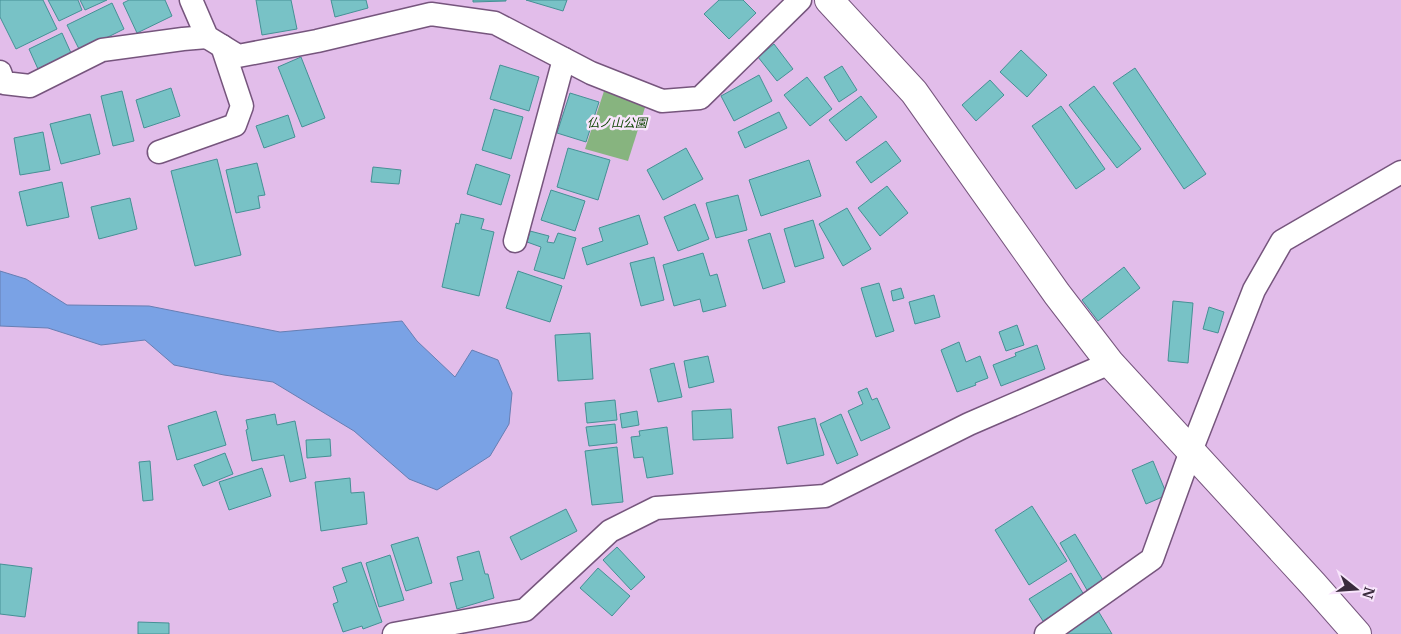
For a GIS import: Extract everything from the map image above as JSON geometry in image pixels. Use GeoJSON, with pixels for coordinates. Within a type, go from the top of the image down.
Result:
{"type":"FeatureCollection","features":[{"type":"Feature","properties":{"kind":"street"},"geometry":{"type":"LineString","coordinates":[[159,152],[235,125],[242,106],[215,41],[191,0]]}},
{"type":"Feature","properties":{"kind":"street"},"geometry":{"type":"LineString","coordinates":[[0,72],[4,83],[30,86],[102,50],[183,38],[215,41],[238,56],[317,41],[430,7],[495,23],[591,73],[662,101],[700,98],[800,0]]}},
{"type":"Feature","properties":{"kind":"street"},"geometry":{"type":"LineString","coordinates":[[830,0],[914,92],[1057,294],[1110,363],[1314,584],[1357,634]]}},
{"type":"Feature","properties":{"kind":"street"},"geometry":{"type":"LineString","coordinates":[[515,241],[564,59]]}},
{"type":"Feature","properties":{"kind":"street"},"geometry":{"type":"LineString","coordinates":[[1046,634],[1152,559],[1191,451],[1254,290],[1282,241],[1401,172]]}},
{"type":"Feature","properties":{"kind":"street"},"geometry":{"type":"LineString","coordinates":[[394,634],[526,610],[610,531],[656,508],[825,496],[969,424],[1110,363]]}},
{"type":"Feature","properties":{"kind":"green space","name":"仏ノ山公園"},"geometry":{"type":"Polygon","coordinates":[[[607,82],[648,98],[628,161],[585,149],[607,82]]]}},
{"type":"Feature","properties":{"kind":"water"},"geometry":{"type":"Polygon","coordinates":[[[0,271],[26,279],[67,305],[149,306],[280,332],[402,321],[417,341],[455,377],[472,350],[498,360],[512,393],[509,424],[490,456],[437,490],[409,479],[354,431],[273,382],[174,365],[145,340],[101,345],[48,328],[0,326],[0,271]]]}},
{"type":"Feature","properties":{"kind":"building"},"geometry":{"type":"Polygon","coordinates":[[[0,0],[43,0],[57,29],[16,49],[0,17],[0,0]]]}},
{"type":"Feature","properties":{"kind":"building"},"geometry":{"type":"Polygon","coordinates":[[[48,0],[78,0],[82,10],[59,21],[48,0]]]}},
{"type":"Feature","properties":{"kind":"building"},"geometry":{"type":"Polygon","coordinates":[[[80,0],[107,0],[85,10],[80,0]]]}},
{"type":"Feature","properties":{"kind":"building"},"geometry":{"type":"Polygon","coordinates":[[[129,0],[165,0],[172,16],[137,33],[123,3],[129,0]]]}},
{"type":"Feature","properties":{"kind":"building"},"geometry":{"type":"Polygon","coordinates":[[[256,0],[291,0],[297,29],[262,35],[256,0]]]}},
{"type":"Feature","properties":{"kind":"building"},"geometry":{"type":"Polygon","coordinates":[[[331,0],[366,0],[368,8],[335,17],[331,0]]]}},
{"type":"Feature","properties":{"kind":"building"},"geometry":{"type":"Polygon","coordinates":[[[473,0],[506,0],[506,1],[473,2],[473,0]]]}},
{"type":"Feature","properties":{"kind":"building"},"geometry":{"type":"Polygon","coordinates":[[[526,0],[567,0],[563,11],[526,0]]]}},
{"type":"Feature","properties":{"kind":"building"},"geometry":{"type":"Polygon","coordinates":[[[719,0],[743,0],[756,13],[729,39],[704,14],[719,0]]]}},
{"type":"Feature","properties":{"kind":"building"},"geometry":{"type":"Polygon","coordinates":[[[112,3],[124,29],[80,51],[67,25],[112,3]]]}},
{"type":"Feature","properties":{"kind":"building"},"geometry":{"type":"Polygon","coordinates":[[[62,33],[71,53],[38,69],[29,49],[62,33]]]}},
{"type":"Feature","properties":{"kind":"building"},"geometry":{"type":"Polygon","coordinates":[[[774,44],[793,69],[777,81],[758,57],[774,44]]]}},
{"type":"Feature","properties":{"kind":"building"},"geometry":{"type":"Polygon","coordinates":[[[1021,50],[1047,75],[1027,97],[1000,72],[1021,50]]]}},
{"type":"Feature","properties":{"kind":"building"},"geometry":{"type":"Polygon","coordinates":[[[301,57],[325,118],[302,127],[278,67],[301,57]]]}},
{"type":"Feature","properties":{"kind":"building"},"geometry":{"type":"Polygon","coordinates":[[[500,65],[539,77],[529,111],[490,99],[500,65]]]}},
{"type":"Feature","properties":{"kind":"building"},"geometry":{"type":"Polygon","coordinates":[[[842,66],[857,90],[839,102],[824,77],[842,66]]]}},
{"type":"Feature","properties":{"kind":"building"},"geometry":{"type":"Polygon","coordinates":[[[1135,68],[1206,174],[1184,189],[1113,83],[1135,68]]]}},
{"type":"Feature","properties":{"kind":"building"},"geometry":{"type":"Polygon","coordinates":[[[759,75],[772,101],[734,121],[721,96],[759,75]]]}},
{"type":"Feature","properties":{"kind":"building"},"geometry":{"type":"Polygon","coordinates":[[[807,77],[832,109],[810,126],[784,95],[807,77]]]}},
{"type":"Feature","properties":{"kind":"building"},"geometry":{"type":"Polygon","coordinates":[[[990,80],[1004,95],[976,121],[962,105],[990,80]]]}},
{"type":"Feature","properties":{"kind":"building"},"geometry":{"type":"Polygon","coordinates":[[[1094,86],[1141,149],[1117,168],[1069,105],[1094,86]]]}},
{"type":"Feature","properties":{"kind":"building"},"geometry":{"type":"Polygon","coordinates":[[[171,88],[180,116],[144,128],[136,100],[171,88]]]}},
{"type":"Feature","properties":{"kind":"building"},"geometry":{"type":"Polygon","coordinates":[[[122,91],[134,141],[113,146],[101,96],[122,91]]]}},
{"type":"Feature","properties":{"kind":"building"},"geometry":{"type":"Polygon","coordinates":[[[570,93],[599,102],[586,142],[557,133],[570,93]]]}},
{"type":"Feature","properties":{"kind":"building"},"geometry":{"type":"Polygon","coordinates":[[[861,96],[877,117],[846,141],[829,120],[861,96]]]}},
{"type":"Feature","properties":{"kind":"building"},"geometry":{"type":"Polygon","coordinates":[[[1061,106],[1105,169],[1076,189],[1032,126],[1061,106]]]}},
{"type":"Feature","properties":{"kind":"building"},"geometry":{"type":"Polygon","coordinates":[[[494,109],[523,117],[511,159],[482,150],[494,109]]]}},
{"type":"Feature","properties":{"kind":"building"},"geometry":{"type":"Polygon","coordinates":[[[779,112],[787,128],[745,148],[738,132],[779,112]]]}},
{"type":"Feature","properties":{"kind":"building"},"geometry":{"type":"Polygon","coordinates":[[[90,114],[100,154],[61,164],[50,124],[90,114]]]}},
{"type":"Feature","properties":{"kind":"building"},"geometry":{"type":"Polygon","coordinates":[[[288,115],[295,137],[264,148],[256,126],[288,115]]]}},
{"type":"Feature","properties":{"kind":"building"},"geometry":{"type":"Polygon","coordinates":[[[43,132],[50,170],[20,175],[14,138],[43,132]]]}},
{"type":"Feature","properties":{"kind":"building"},"geometry":{"type":"Polygon","coordinates":[[[886,141],[901,161],[871,183],[856,162],[886,141]]]}},
{"type":"Feature","properties":{"kind":"building"},"geometry":{"type":"Polygon","coordinates":[[[568,148],[610,160],[598,200],[557,187],[568,148]]]}},
{"type":"Feature","properties":{"kind":"building"},"geometry":{"type":"Polygon","coordinates":[[[686,148],[703,179],[663,200],[647,170],[686,148]]]}},
{"type":"Feature","properties":{"kind":"building"},"geometry":{"type":"Polygon","coordinates":[[[217,159],[241,255],[195,266],[171,171],[217,159]]]}},
{"type":"Feature","properties":{"kind":"building"},"geometry":{"type":"Polygon","coordinates":[[[809,160],[821,196],[761,216],[749,180],[809,160]]]}},
{"type":"Feature","properties":{"kind":"building"},"geometry":{"type":"Polygon","coordinates":[[[257,163],[265,195],[258,196],[260,208],[236,213],[226,170],[257,163]]]}},
{"type":"Feature","properties":{"kind":"building"},"geometry":{"type":"Polygon","coordinates":[[[476,164],[510,175],[501,205],[467,194],[476,164]]]}},
{"type":"Feature","properties":{"kind":"building"},"geometry":{"type":"Polygon","coordinates":[[[373,167],[401,170],[399,184],[371,182],[373,167]]]}},
{"type":"Feature","properties":{"kind":"building"},"geometry":{"type":"Polygon","coordinates":[[[62,182],[69,217],[27,226],[19,192],[62,182]]]}},
{"type":"Feature","properties":{"kind":"building"},"geometry":{"type":"Polygon","coordinates":[[[887,186],[908,213],[880,236],[858,208],[887,186]]]}},
{"type":"Feature","properties":{"kind":"building"},"geometry":{"type":"Polygon","coordinates":[[[551,190],[585,201],[575,231],[541,220],[551,190]]]}},
{"type":"Feature","properties":{"kind":"building"},"geometry":{"type":"Polygon","coordinates":[[[738,195],[747,230],[716,238],[706,203],[738,195]]]}},
{"type":"Feature","properties":{"kind":"building"},"geometry":{"type":"Polygon","coordinates":[[[130,198],[137,229],[99,239],[91,207],[130,198]]]}},
{"type":"Feature","properties":{"kind":"building"},"geometry":{"type":"Polygon","coordinates":[[[695,204],[709,239],[678,251],[664,217],[695,204]]]}},
{"type":"Feature","properties":{"kind":"building"},"geometry":{"type":"Polygon","coordinates":[[[847,208],[871,249],[843,266],[819,224],[847,208]]]}},
{"type":"Feature","properties":{"kind":"building"},"geometry":{"type":"Polygon","coordinates":[[[461,214],[484,219],[481,229],[494,232],[479,296],[442,287],[456,223],[459,224],[461,214]]]}},
{"type":"Feature","properties":{"kind":"building"},"geometry":{"type":"Polygon","coordinates":[[[639,215],[648,244],[587,265],[582,248],[603,241],[599,228],[639,215]]]}},
{"type":"Feature","properties":{"kind":"building"},"geometry":{"type":"Polygon","coordinates":[[[813,220],[824,258],[795,267],[784,229],[813,220]]]}},
{"type":"Feature","properties":{"kind":"building"},"geometry":{"type":"Polygon","coordinates":[[[530,231],[549,236],[547,242],[554,243],[558,233],[576,238],[564,279],[534,270],[541,247],[527,242],[530,231]]]}},
{"type":"Feature","properties":{"kind":"building"},"geometry":{"type":"Polygon","coordinates":[[[770,233],[785,282],[763,289],[748,240],[770,233]]]}},
{"type":"Feature","properties":{"kind":"building"},"geometry":{"type":"Polygon","coordinates":[[[703,253],[710,276],[717,274],[726,306],[703,312],[700,299],[674,306],[663,265],[703,253]]]}},
{"type":"Feature","properties":{"kind":"building"},"geometry":{"type":"Polygon","coordinates":[[[654,257],[664,300],[641,306],[630,263],[654,257]]]}},
{"type":"Feature","properties":{"kind":"building"},"geometry":{"type":"Polygon","coordinates":[[[1124,267],[1140,288],[1098,321],[1082,300],[1124,267]]]}},
{"type":"Feature","properties":{"kind":"building"},"geometry":{"type":"Polygon","coordinates":[[[518,271],[562,286],[550,322],[506,308],[518,271]]]}},
{"type":"Feature","properties":{"kind":"building"},"geometry":{"type":"Polygon","coordinates":[[[879,283],[894,331],[876,337],[861,288],[879,283]]]}},
{"type":"Feature","properties":{"kind":"building"},"geometry":{"type":"Polygon","coordinates":[[[901,288],[904,298],[893,301],[891,291],[901,288]]]}},
{"type":"Feature","properties":{"kind":"building"},"geometry":{"type":"Polygon","coordinates":[[[934,295],[940,317],[915,324],[909,302],[934,295]]]}},
{"type":"Feature","properties":{"kind":"building"},"geometry":{"type":"Polygon","coordinates":[[[1173,301],[1193,303],[1188,363],[1168,361],[1173,301]]]}},
{"type":"Feature","properties":{"kind":"building"},"geometry":{"type":"Polygon","coordinates":[[[1209,307],[1224,312],[1218,333],[1203,329],[1209,307]]]}},
{"type":"Feature","properties":{"kind":"building"},"geometry":{"type":"Polygon","coordinates":[[[1017,325],[1024,345],[1006,351],[999,332],[1017,325]]]}},
{"type":"Feature","properties":{"kind":"building"},"geometry":{"type":"Polygon","coordinates":[[[590,333],[593,379],[558,381],[555,335],[590,333]]]}},
{"type":"Feature","properties":{"kind":"building"},"geometry":{"type":"Polygon","coordinates":[[[959,342],[966,362],[980,356],[988,378],[957,392],[941,350],[959,342]]]}},
{"type":"Feature","properties":{"kind":"building"},"geometry":{"type":"Polygon","coordinates":[[[1037,345],[1045,369],[1001,386],[993,365],[1016,356],[1015,353],[1037,345]]]}},
{"type":"Feature","properties":{"kind":"building"},"geometry":{"type":"Polygon","coordinates":[[[708,356],[714,382],[689,388],[684,361],[708,356]]]}},
{"type":"Feature","properties":{"kind":"building"},"geometry":{"type":"Polygon","coordinates":[[[674,363],[682,397],[658,402],[650,369],[674,363]]]}},
{"type":"Feature","properties":{"kind":"building"},"geometry":{"type":"Polygon","coordinates":[[[867,388],[872,400],[877,398],[890,428],[861,441],[848,411],[863,404],[858,392],[867,388]]]}},
{"type":"Feature","properties":{"kind":"building"},"geometry":{"type":"Polygon","coordinates":[[[615,400],[617,420],[587,423],[585,403],[615,400]]]}},
{"type":"Feature","properties":{"kind":"building"},"geometry":{"type":"Polygon","coordinates":[[[731,409],[733,438],[693,440],[692,411],[731,409]]]}},
{"type":"Feature","properties":{"kind":"building"},"geometry":{"type":"Polygon","coordinates":[[[216,411],[226,445],[177,460],[168,426],[216,411]]]}},
{"type":"Feature","properties":{"kind":"building"},"geometry":{"type":"Polygon","coordinates":[[[637,411],[639,425],[622,428],[620,414],[637,411]]]}},
{"type":"Feature","properties":{"kind":"building"},"geometry":{"type":"Polygon","coordinates":[[[275,414],[277,425],[295,421],[306,478],[290,482],[284,455],[252,461],[246,420],[275,414]]]}},
{"type":"Feature","properties":{"kind":"building"},"geometry":{"type":"Polygon","coordinates":[[[841,414],[858,455],[837,464],[820,424],[841,414]]]}},
{"type":"Feature","properties":{"kind":"building"},"geometry":{"type":"Polygon","coordinates":[[[815,418],[824,455],[787,464],[778,427],[815,418]]]}},
{"type":"Feature","properties":{"kind":"building"},"geometry":{"type":"Polygon","coordinates":[[[615,424],[617,443],[589,446],[586,427],[615,424]]]}},
{"type":"Feature","properties":{"kind":"building"},"geometry":{"type":"Polygon","coordinates":[[[667,427],[673,474],[647,478],[643,457],[634,458],[631,437],[640,436],[639,431],[667,427]]]}},
{"type":"Feature","properties":{"kind":"building"},"geometry":{"type":"Polygon","coordinates":[[[330,439],[331,456],[307,458],[306,440],[330,439]]]}},
{"type":"Feature","properties":{"kind":"building"},"geometry":{"type":"Polygon","coordinates":[[[617,447],[623,502],[592,505],[585,451],[617,447]]]}},
{"type":"Feature","properties":{"kind":"building"},"geometry":{"type":"Polygon","coordinates":[[[225,453],[233,474],[203,486],[194,465],[225,453]]]}},
{"type":"Feature","properties":{"kind":"building"},"geometry":{"type":"Polygon","coordinates":[[[150,461],[153,500],[143,501],[139,462],[150,461]]]}},
{"type":"Feature","properties":{"kind":"building"},"geometry":{"type":"Polygon","coordinates":[[[1153,461],[1167,495],[1146,504],[1132,470],[1153,461]]]}},
{"type":"Feature","properties":{"kind":"building"},"geometry":{"type":"Polygon","coordinates":[[[262,468],[271,496],[229,510],[219,482],[262,468]]]}},
{"type":"Feature","properties":{"kind":"building"},"geometry":{"type":"Polygon","coordinates":[[[350,478],[351,493],[364,492],[367,524],[321,531],[315,482],[350,478]]]}},
{"type":"Feature","properties":{"kind":"building"},"geometry":{"type":"Polygon","coordinates":[[[1032,506],[1067,561],[1029,585],[995,530],[1032,506]]]}},
{"type":"Feature","properties":{"kind":"building"},"geometry":{"type":"Polygon","coordinates":[[[566,509],[577,531],[521,560],[510,537],[566,509]]]}},
{"type":"Feature","properties":{"kind":"building"},"geometry":{"type":"Polygon","coordinates":[[[1075,534],[1103,580],[1087,590],[1060,543],[1075,534]]]}},
{"type":"Feature","properties":{"kind":"building"},"geometry":{"type":"Polygon","coordinates":[[[418,537],[432,583],[406,591],[391,545],[418,537]]]}},
{"type":"Feature","properties":{"kind":"building"},"geometry":{"type":"Polygon","coordinates":[[[617,547],[645,577],[631,590],[603,560],[617,547]]]}},
{"type":"Feature","properties":{"kind":"building"},"geometry":{"type":"Polygon","coordinates":[[[479,551],[485,574],[488,574],[494,598],[457,609],[450,583],[463,580],[457,557],[479,551]]]}},
{"type":"Feature","properties":{"kind":"building"},"geometry":{"type":"Polygon","coordinates":[[[390,555],[404,600],[379,607],[366,563],[390,555]]]}},
{"type":"Feature","properties":{"kind":"building"},"geometry":{"type":"Polygon","coordinates":[[[361,562],[382,622],[363,629],[362,626],[343,632],[333,604],[338,602],[333,587],[347,582],[342,568],[361,562]]]}},
{"type":"Feature","properties":{"kind":"building"},"geometry":{"type":"Polygon","coordinates":[[[0,564],[32,568],[25,617],[0,614],[0,564]]]}},
{"type":"Feature","properties":{"kind":"building"},"geometry":{"type":"Polygon","coordinates":[[[598,568],[630,596],[612,616],[580,588],[598,568]]]}},
{"type":"Feature","properties":{"kind":"building"},"geometry":{"type":"Polygon","coordinates":[[[1071,573],[1084,595],[1043,621],[1029,599],[1071,573]]]}},
{"type":"Feature","properties":{"kind":"building"},"geometry":{"type":"Polygon","coordinates":[[[1097,609],[1112,634],[1060,634],[1097,609]]]}},
{"type":"Feature","properties":{"kind":"building"},"geometry":{"type":"Polygon","coordinates":[[[138,622],[169,623],[169,634],[138,634],[138,622]]]}}]}
